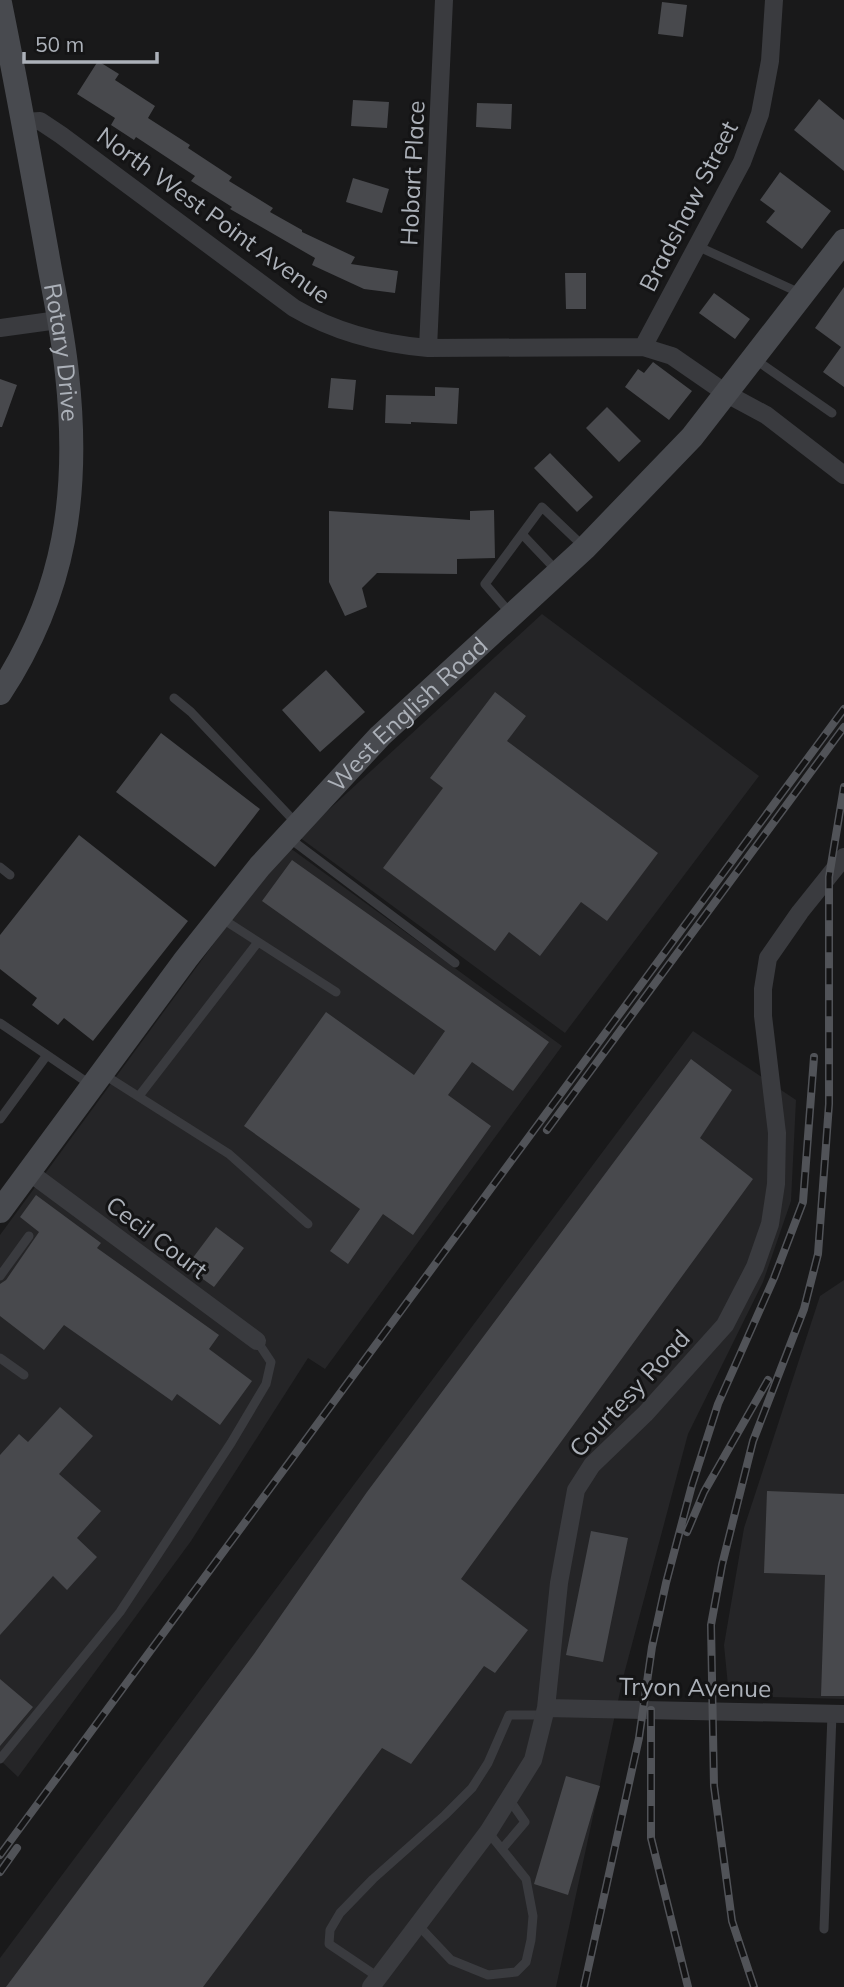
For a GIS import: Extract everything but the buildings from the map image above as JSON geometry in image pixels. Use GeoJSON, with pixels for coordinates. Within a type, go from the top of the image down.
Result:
{"type":"FeatureCollection","features":[{"type":"Feature","properties":{"kind":"main road","name":"Rotary Drive"},"geometry":{"type":"LineString","coordinates":[[0,3],[7,70],[24,122],[67,371],[73,439],[68,516],[61,554],[43,613],[29,645],[0,693]]}},
{"type":"Feature","properties":{"kind":"main road","name":"West English Road"},"geometry":{"type":"LineString","coordinates":[[0,1211],[219,917],[293,831],[380,736],[585,548],[692,437],[844,241]]}},
{"type":"Feature","properties":{"kind":"street","name":"Hobart Place"},"geometry":{"type":"LineString","coordinates":[[428,348],[444,0]]}},
{"type":"Feature","properties":{"kind":"street","name":"Bradshaw Street"},"geometry":{"type":"LineString","coordinates":[[643,346],[742,162],[760,114],[770,61],[774,0]]}},
{"type":"Feature","properties":{"kind":"street","name":"North West Point Avenue"},"geometry":{"type":"LineString","coordinates":[[24,122],[40,121],[61,135],[294,308],[320,323],[361,337],[428,348],[643,346],[672,356],[727,394],[766,415],[844,475]]}},
{"type":"Feature","properties":{"kind":"street"},"geometry":{"type":"LineString","coordinates":[[0,328],[58,320]]}},
{"type":"Feature","properties":{"kind":"street","name":"Courtesy Road"},"geometry":{"type":"LineString","coordinates":[[374,1982],[488,1832],[533,1760],[545,1712],[559,1583],[576,1490],[592,1465],[646,1413],[725,1325],[755,1267],[770,1224],[776,1184],[777,1133],[763,1016],[763,989],[768,958],[844,857]]}},
{"type":"Feature","properties":{"kind":"street","name":"Cecil Court"},"geometry":{"type":"LineString","coordinates":[[29,1172],[257,1341]]}},
{"type":"Feature","properties":{"kind":"street","name":"Tryon Avenue"},"geometry":{"type":"LineString","coordinates":[[545,1712],[838,1714]]}},
{"type":"Feature","properties":{"kind":"lane"},"geometry":{"type":"LineString","coordinates":[[697,246],[804,294]]}},
{"type":"Feature","properties":{"kind":"lane"},"geometry":{"type":"LineString","coordinates":[[754,359],[832,413]]}},
{"type":"Feature","properties":{"kind":"lane"},"geometry":{"type":"LineString","coordinates":[[512,615],[485,584],[542,507],[585,548]]}},
{"type":"Feature","properties":{"kind":"lane"},"geometry":{"type":"LineString","coordinates":[[522,534],[558,572]]}},
{"type":"Feature","properties":{"kind":"lane"},"geometry":{"type":"LineString","coordinates":[[174,698],[191,712],[293,831],[455,963]]}},
{"type":"Feature","properties":{"kind":"lane"},"geometry":{"type":"LineString","coordinates":[[0,867],[10,875]]}},
{"type":"Feature","properties":{"kind":"lane"},"geometry":{"type":"LineString","coordinates":[[219,917],[336,992]]}},
{"type":"Feature","properties":{"kind":"lane"},"geometry":{"type":"LineString","coordinates":[[139,1096],[258,942]]}},
{"type":"Feature","properties":{"kind":"lane"},"geometry":{"type":"LineString","coordinates":[[0,1023],[47,1055],[139,1096],[229,1154],[308,1224]]}},
{"type":"Feature","properties":{"kind":"lane"},"geometry":{"type":"LineString","coordinates":[[0,1119],[47,1055]]}},
{"type":"Feature","properties":{"kind":"lane"},"geometry":{"type":"LineString","coordinates":[[0,1276],[29,1236]]}},
{"type":"Feature","properties":{"kind":"lane"},"geometry":{"type":"LineString","coordinates":[[0,1759],[120,1612],[231,1443],[266,1384],[271,1362],[257,1341]]}},
{"type":"Feature","properties":{"kind":"lane"},"geometry":{"type":"LineString","coordinates":[[2,1364],[24,1375]]}},
{"type":"Feature","properties":{"kind":"lane"},"geometry":{"type":"LineString","coordinates":[[374,1982],[329,1944],[330,1930],[340,1913],[472,1788],[488,1763],[509,1715],[545,1712]]}},
{"type":"Feature","properties":{"kind":"lane"},"geometry":{"type":"LineString","coordinates":[[824,1929],[838,1714]]}},
{"type":"Feature","properties":{"kind":"lane"},"geometry":{"type":"LineString","coordinates":[[502,1849],[525,1822],[509,1799]]}},
{"type":"Feature","properties":{"kind":"lane"},"geometry":{"type":"LineString","coordinates":[[417,1925],[451,1960],[488,1975],[516,1972],[526,1962],[533,1916],[531,1894],[526,1879],[488,1832]]}},
{"type":"Feature","properties":{"kind":"shaded area"},"geometry":{"type":"Polygon","coordinates":[[[542,614],[759,776],[565,1033],[299,837],[542,614]]]}},
{"type":"Feature","properties":{"kind":"shaded area"},"geometry":{"type":"Polygon","coordinates":[[[286,845],[562,1046],[325,1369],[308,1358],[191,1541],[18,1777],[0,1760],[0,1235],[286,845]]]}},
{"type":"Feature","properties":{"kind":"shaded area"},"geometry":{"type":"Polygon","coordinates":[[[693,1031],[796,1100],[791,1201],[763,1282],[688,1434],[623,1678],[556,1987],[0,1987],[0,1958],[693,1031]]]}},
{"type":"Feature","properties":{"kind":"shaded area"},"geometry":{"type":"Polygon","coordinates":[[[844,1280],[844,1699],[729,1696],[724,1645],[744,1528],[820,1296],[844,1280]]]}},
{"type":"Feature","properties":{"kind":"railway"},"geometry":{"type":"LineString","coordinates":[[0,1855],[844,709]]}},
{"type":"Feature","properties":{"kind":"railway"},"geometry":{"type":"LineString","coordinates":[[547,1130],[844,727]]}},
{"type":"Feature","properties":{"kind":"railway"},"geometry":{"type":"LineString","coordinates":[[754,1987],[732,1921],[714,1786],[711,1625],[722,1565],[753,1441],[804,1309],[818,1254],[829,1104],[829,877],[844,787]]}},
{"type":"Feature","properties":{"kind":"railway"},"geometry":{"type":"LineString","coordinates":[[584,1987],[639,1738],[652,1647],[692,1485],[718,1404],[774,1278],[803,1202],[814,1057]]}},
{"type":"Feature","properties":{"kind":"railway"},"geometry":{"type":"LineString","coordinates":[[687,1532],[704,1492],[768,1380]]}},
{"type":"Feature","properties":{"kind":"railway"},"geometry":{"type":"LineString","coordinates":[[651,1710],[651,1838],[688,1987]]}},
{"type":"Feature","properties":{"kind":"railway"},"geometry":{"type":"LineString","coordinates":[[0,1872],[17,1848]]}}]}
